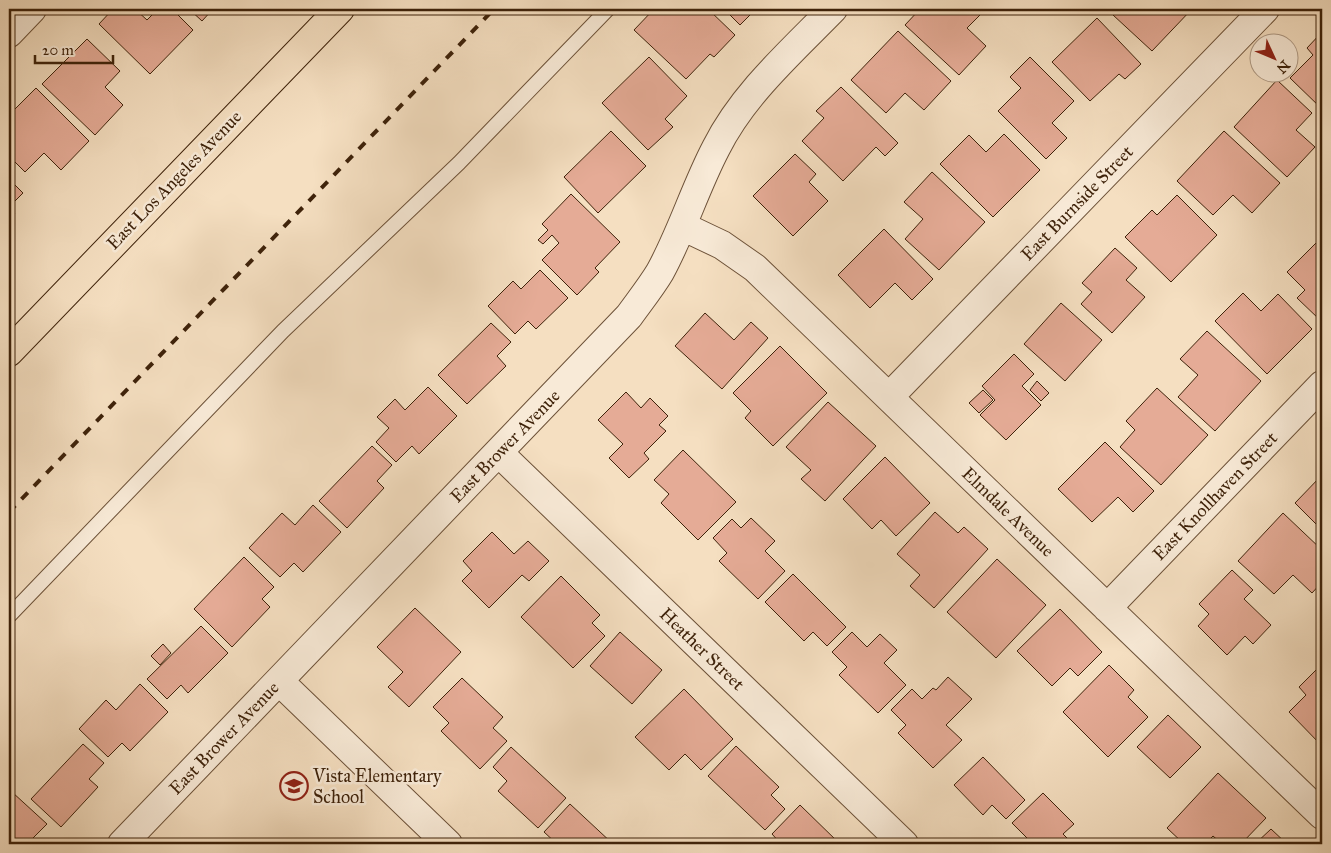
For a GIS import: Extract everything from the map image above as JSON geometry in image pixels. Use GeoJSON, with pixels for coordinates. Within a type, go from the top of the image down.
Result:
{"type":"FeatureCollection","features":[{"type":"Feature","properties":{"kind":"main road","name":"East Los Angeles Avenue"},"geometry":{"type":"LineString","coordinates":[[9,352],[340,9]]}},
{"type":"Feature","properties":{"kind":"street","name":"East Brower Avenue"},"geometry":{"type":"LineString","coordinates":[[122,844],[630,316],[659,273],[682,226],[716,147],[737,113],[764,80],[833,9]]}},
{"type":"Feature","properties":{"kind":"street","name":"East Burnside Street"},"geometry":{"type":"LineString","coordinates":[[890,397],[1265,9]]}},
{"type":"Feature","properties":{"kind":"street","name":"Elmdale Avenue"},"geometry":{"type":"LineString","coordinates":[[682,226],[722,245],[754,268],[1322,815]]}},
{"type":"Feature","properties":{"kind":"street","name":"East Knollhaven Street"},"geometry":{"type":"LineString","coordinates":[[1107,608],[1322,385]]}},
{"type":"Feature","properties":{"kind":"street","name":"Heather Street"},"geometry":{"type":"LineString","coordinates":[[499,453],[904,844]]}},
{"type":"Feature","properties":{"kind":"street"},"geometry":{"type":"LineString","coordinates":[[279,681],[448,844]]}},
{"type":"Feature","properties":{"kind":"lane"},"geometry":{"type":"LineString","coordinates":[[9,616],[283,330],[459,164],[608,9]]}},
{"type":"Feature","properties":{"kind":"building"},"geometry":{"type":"Polygon","coordinates":[[[113,9],[135,9],[147,20],[158,9],[172,9],[193,30],[150,74],[99,24],[113,9]]]}},
{"type":"Feature","properties":{"kind":"building"},"geometry":{"type":"Polygon","coordinates":[[[189,9],[213,9],[202,21],[189,9]]]}},
{"type":"Feature","properties":{"kind":"building"},"geometry":{"type":"Polygon","coordinates":[[[654,9],[708,9],[735,35],[714,57],[710,54],[686,79],[634,30],[654,9]]]}},
{"type":"Feature","properties":{"kind":"building"},"geometry":{"type":"Polygon","coordinates":[[[724,9],[756,9],[740,25],[724,9]]]}},
{"type":"Feature","properties":{"kind":"building"},"geometry":{"type":"Polygon","coordinates":[[[920,9],[982,9],[984,11],[967,28],[986,46],[959,75],[905,25],[920,9]]]}},
{"type":"Feature","properties":{"kind":"building"},"geometry":{"type":"Polygon","coordinates":[[[1118,9],[1192,9],[1152,51],[1113,15],[1118,9]]]}},
{"type":"Feature","properties":{"kind":"building"},"geometry":{"type":"Polygon","coordinates":[[[1097,18],[1141,64],[1125,79],[1119,74],[1090,101],[1052,62],[1097,18]]]}},
{"type":"Feature","properties":{"kind":"building"},"geometry":{"type":"Polygon","coordinates":[[[898,31],[951,81],[924,110],[905,93],[886,113],[851,80],[898,31]]]}},
{"type":"Feature","properties":{"kind":"building"},"geometry":{"type":"Polygon","coordinates":[[[1322,32],[1322,109],[1294,82],[1298,82],[1298,70],[1313,55],[1307,48],[1322,32]]]}},
{"type":"Feature","properties":{"kind":"building"},"geometry":{"type":"Polygon","coordinates":[[[87,39],[120,71],[105,87],[123,105],[95,135],[42,84],[87,39]]]}},
{"type":"Feature","properties":{"kind":"building"},"geometry":{"type":"Polygon","coordinates":[[[649,57],[687,96],[665,119],[673,127],[648,150],[602,103],[649,57]]]}},
{"type":"Feature","properties":{"kind":"building"},"geometry":{"type":"Polygon","coordinates":[[[1030,57],[1074,101],[1052,123],[1067,138],[1046,159],[998,111],[1021,88],[1010,77],[1030,57]]]}},
{"type":"Feature","properties":{"kind":"building"},"geometry":{"type":"Polygon","coordinates":[[[1275,82],[1279,82],[1312,113],[1296,130],[1315,147],[1287,177],[1234,127],[1275,82]]]}},
{"type":"Feature","properties":{"kind":"building"},"geometry":{"type":"Polygon","coordinates":[[[841,87],[898,143],[885,156],[876,147],[843,181],[802,141],[824,118],[816,111],[841,87]]]}},
{"type":"Feature","properties":{"kind":"building"},"geometry":{"type":"Polygon","coordinates":[[[36,88],[89,141],[61,170],[44,153],[25,172],[9,156],[9,115],[36,88]]]}},
{"type":"Feature","properties":{"kind":"building"},"geometry":{"type":"Polygon","coordinates":[[[611,131],[646,166],[598,213],[564,177],[611,131]]]}},
{"type":"Feature","properties":{"kind":"building"},"geometry":{"type":"Polygon","coordinates":[[[1224,131],[1280,183],[1252,213],[1233,195],[1213,215],[1177,181],[1224,131]]]}},
{"type":"Feature","properties":{"kind":"building"},"geometry":{"type":"Polygon","coordinates":[[[1004,134],[1040,170],[993,217],[940,164],[969,135],[986,152],[1004,134]]]}},
{"type":"Feature","properties":{"kind":"building"},"geometry":{"type":"Polygon","coordinates":[[[795,154],[816,174],[809,182],[828,201],[793,236],[753,196],[795,154]]]}},
{"type":"Feature","properties":{"kind":"building"},"geometry":{"type":"Polygon","coordinates":[[[932,172],[985,222],[939,270],[905,239],[923,219],[904,202],[932,172]]]}},
{"type":"Feature","properties":{"kind":"building"},"geometry":{"type":"Polygon","coordinates":[[[9,179],[23,193],[9,207],[9,179]]]}},
{"type":"Feature","properties":{"kind":"building"},"geometry":{"type":"Polygon","coordinates":[[[571,194],[620,242],[595,268],[599,272],[577,295],[542,260],[559,243],[552,235],[543,244],[538,240],[548,230],[542,224],[571,194]]]}},
{"type":"Feature","properties":{"kind":"building"},"geometry":{"type":"Polygon","coordinates":[[[1177,195],[1217,235],[1171,282],[1125,237],[1152,210],[1157,215],[1177,195]]]}},
{"type":"Feature","properties":{"kind":"building"},"geometry":{"type":"Polygon","coordinates":[[[9,207],[15,214],[9,220],[9,207]]]}},
{"type":"Feature","properties":{"kind":"building"},"geometry":{"type":"Polygon","coordinates":[[[884,229],[933,279],[912,300],[895,283],[870,308],[838,275],[884,229]]]}},
{"type":"Feature","properties":{"kind":"building"},"geometry":{"type":"Polygon","coordinates":[[[1322,237],[1322,317],[1320,320],[1297,298],[1305,290],[1287,272],[1322,237]]]}},
{"type":"Feature","properties":{"kind":"building"},"geometry":{"type":"Polygon","coordinates":[[[1115,248],[1137,268],[1126,280],[1145,297],[1112,333],[1081,304],[1092,292],[1082,283],[1115,248]]]}},
{"type":"Feature","properties":{"kind":"building"},"geometry":{"type":"Polygon","coordinates":[[[540,270],[568,298],[536,329],[528,321],[515,334],[488,306],[513,281],[521,289],[540,270]]]}},
{"type":"Feature","properties":{"kind":"building"},"geometry":{"type":"Polygon","coordinates":[[[1243,293],[1261,311],[1278,294],[1312,329],[1267,374],[1215,321],[1243,293]]]}},
{"type":"Feature","properties":{"kind":"building"},"geometry":{"type":"Polygon","coordinates":[[[1061,303],[1102,340],[1065,381],[1024,344],[1061,303]]]}},
{"type":"Feature","properties":{"kind":"building"},"geometry":{"type":"Polygon","coordinates":[[[705,313],[734,340],[751,322],[768,338],[722,389],[675,346],[705,313]]]}},
{"type":"Feature","properties":{"kind":"building"},"geometry":{"type":"Polygon","coordinates":[[[491,323],[511,342],[497,356],[506,366],[467,404],[438,375],[491,323]]]}},
{"type":"Feature","properties":{"kind":"building"},"geometry":{"type":"Polygon","coordinates":[[[1207,331],[1261,381],[1215,431],[1178,397],[1198,375],[1180,359],[1207,331]]]}},
{"type":"Feature","properties":{"kind":"building"},"geometry":{"type":"Polygon","coordinates":[[[780,346],[827,393],[773,446],[745,418],[751,411],[733,393],[780,346]]]}},
{"type":"Feature","properties":{"kind":"building"},"geometry":{"type":"Polygon","coordinates":[[[1014,354],[1034,374],[1022,386],[1041,405],[1006,440],[980,415],[995,400],[982,386],[1014,354]]]}},
{"type":"Feature","properties":{"kind":"building"},"geometry":{"type":"Polygon","coordinates":[[[1037,381],[1049,393],[1041,401],[1030,390],[1037,381]]]}},
{"type":"Feature","properties":{"kind":"building"},"geometry":{"type":"Polygon","coordinates":[[[428,387],[457,416],[419,454],[412,446],[396,462],[376,442],[389,428],[377,417],[395,399],[405,410],[428,387]]]}},
{"type":"Feature","properties":{"kind":"building"},"geometry":{"type":"Polygon","coordinates":[[[1157,388],[1208,435],[1161,485],[1120,447],[1135,430],[1126,421],[1157,388]]]}},
{"type":"Feature","properties":{"kind":"building"},"geometry":{"type":"Polygon","coordinates":[[[983,390],[993,400],[979,413],[969,403],[983,390]]]}},
{"type":"Feature","properties":{"kind":"building"},"geometry":{"type":"Polygon","coordinates":[[[626,392],[641,408],[650,398],[668,416],[659,425],[666,431],[644,453],[649,459],[629,478],[609,458],[623,444],[598,420],[626,392]]]}},
{"type":"Feature","properties":{"kind":"building"},"geometry":{"type":"Polygon","coordinates":[[[828,402],[876,446],[825,501],[801,479],[811,470],[786,447],[828,402]]]}},
{"type":"Feature","properties":{"kind":"building"},"geometry":{"type":"Polygon","coordinates":[[[1105,442],[1154,491],[1133,512],[1118,497],[1092,522],[1058,489],[1105,442]]]}},
{"type":"Feature","properties":{"kind":"building"},"geometry":{"type":"Polygon","coordinates":[[[372,446],[392,465],[377,481],[384,488],[347,528],[319,501],[372,446]]]}},
{"type":"Feature","properties":{"kind":"building"},"geometry":{"type":"Polygon","coordinates":[[[683,450],[736,502],[698,540],[661,503],[669,494],[654,480],[683,450]]]}},
{"type":"Feature","properties":{"kind":"building"},"geometry":{"type":"Polygon","coordinates":[[[885,457],[930,503],[896,536],[881,520],[872,529],[843,499],[885,457]]]}},
{"type":"Feature","properties":{"kind":"building"},"geometry":{"type":"Polygon","coordinates":[[[1322,475],[1322,530],[1295,503],[1322,475]]]}},
{"type":"Feature","properties":{"kind":"building"},"geometry":{"type":"Polygon","coordinates":[[[313,505],[341,532],[303,572],[294,563],[280,577],[249,548],[282,513],[295,525],[313,505]]]}},
{"type":"Feature","properties":{"kind":"building"},"geometry":{"type":"Polygon","coordinates":[[[935,512],[958,533],[964,527],[988,549],[934,608],[910,586],[920,575],[897,554],[935,512]]]}},
{"type":"Feature","properties":{"kind":"building"},"geometry":{"type":"Polygon","coordinates":[[[1283,513],[1322,550],[1322,582],[1312,593],[1293,575],[1274,594],[1238,561],[1283,513]]]}},
{"type":"Feature","properties":{"kind":"building"},"geometry":{"type":"Polygon","coordinates":[[[751,518],[775,541],[765,551],[785,571],[758,599],[719,561],[727,553],[713,538],[732,519],[741,528],[751,518]]]}},
{"type":"Feature","properties":{"kind":"building"},"geometry":{"type":"Polygon","coordinates":[[[492,532],[514,554],[528,541],[549,561],[529,581],[522,575],[489,608],[462,581],[472,571],[463,561],[492,532]]]}},
{"type":"Feature","properties":{"kind":"building"},"geometry":{"type":"Polygon","coordinates":[[[244,557],[274,587],[262,599],[270,607],[232,647],[194,609],[244,557]]]}},
{"type":"Feature","properties":{"kind":"building"},"geometry":{"type":"Polygon","coordinates":[[[997,559],[1046,605],[996,658],[947,612],[997,559]]]}},
{"type":"Feature","properties":{"kind":"building"},"geometry":{"type":"Polygon","coordinates":[[[1232,570],[1253,590],[1244,599],[1271,625],[1253,644],[1245,636],[1227,655],[1198,626],[1209,614],[1199,604],[1232,570]]]}},
{"type":"Feature","properties":{"kind":"building"},"geometry":{"type":"Polygon","coordinates":[[[793,574],[846,627],[827,646],[813,632],[804,641],[765,602],[793,574]]]}},
{"type":"Feature","properties":{"kind":"building"},"geometry":{"type":"Polygon","coordinates":[[[561,576],[600,615],[592,623],[605,636],[573,668],[521,617],[561,576]]]}},
{"type":"Feature","properties":{"kind":"building"},"geometry":{"type":"Polygon","coordinates":[[[415,608],[461,652],[409,707],[388,687],[403,672],[377,647],[415,608]]]}},
{"type":"Feature","properties":{"kind":"building"},"geometry":{"type":"Polygon","coordinates":[[[1060,609],[1102,652],[1078,676],[1070,668],[1052,686],[1017,651],[1060,609]]]}},
{"type":"Feature","properties":{"kind":"building"},"geometry":{"type":"Polygon","coordinates":[[[201,626],[228,653],[188,693],[181,685],[167,699],[147,679],[201,626]]]}},
{"type":"Feature","properties":{"kind":"building"},"geometry":{"type":"Polygon","coordinates":[[[620,632],[662,670],[632,704],[590,666],[620,632]]]}},
{"type":"Feature","properties":{"kind":"building"},"geometry":{"type":"Polygon","coordinates":[[[852,632],[867,647],[880,634],[897,650],[884,663],[906,685],[878,713],[839,675],[847,667],[832,652],[852,632]]]}},
{"type":"Feature","properties":{"kind":"building"},"geometry":{"type":"Polygon","coordinates":[[[163,644],[171,653],[160,665],[151,656],[163,644]]]}},
{"type":"Feature","properties":{"kind":"building"},"geometry":{"type":"Polygon","coordinates":[[[1109,665],[1134,690],[1128,697],[1148,717],[1108,757],[1063,712],[1109,665]]]}},
{"type":"Feature","properties":{"kind":"building"},"geometry":{"type":"Polygon","coordinates":[[[1317,669],[1322,675],[1322,746],[1289,712],[1306,695],[1299,687],[1317,669]]]}},
{"type":"Feature","properties":{"kind":"building"},"geometry":{"type":"Polygon","coordinates":[[[948,677],[972,699],[946,725],[962,740],[933,768],[898,733],[906,725],[891,710],[912,689],[922,699],[933,688],[936,690],[948,677]]]}},
{"type":"Feature","properties":{"kind":"building"},"geometry":{"type":"Polygon","coordinates":[[[462,678],[503,717],[493,728],[507,741],[480,769],[441,731],[449,723],[433,707],[462,678]]]}},
{"type":"Feature","properties":{"kind":"building"},"geometry":{"type":"Polygon","coordinates":[[[140,684],[168,712],[130,751],[122,743],[108,757],[79,729],[106,700],[116,710],[140,684]]]}},
{"type":"Feature","properties":{"kind":"building"},"geometry":{"type":"Polygon","coordinates":[[[684,689],[733,739],[701,770],[685,754],[669,770],[635,737],[684,689]]]}},
{"type":"Feature","properties":{"kind":"building"},"geometry":{"type":"Polygon","coordinates":[[[1168,715],[1201,747],[1170,778],[1137,747],[1168,715]]]}},
{"type":"Feature","properties":{"kind":"building"},"geometry":{"type":"Polygon","coordinates":[[[83,744],[104,763],[89,779],[98,787],[61,827],[31,799],[83,744]]]}},
{"type":"Feature","properties":{"kind":"building"},"geometry":{"type":"Polygon","coordinates":[[[736,746],[779,787],[771,795],[785,809],[765,830],[708,776],[736,746]]]}},
{"type":"Feature","properties":{"kind":"building"},"geometry":{"type":"Polygon","coordinates":[[[511,747],[566,798],[538,828],[498,791],[507,781],[493,767],[511,747]]]}},
{"type":"Feature","properties":{"kind":"building"},"geometry":{"type":"Polygon","coordinates":[[[983,757],[1025,800],[1006,819],[992,805],[983,815],[954,785],[983,757]]]}},
{"type":"Feature","properties":{"kind":"building"},"geometry":{"type":"Polygon","coordinates":[[[1218,773],[1266,818],[1241,844],[1222,844],[1213,836],[1205,844],[1184,844],[1167,828],[1218,773]]]}},
{"type":"Feature","properties":{"kind":"building"},"geometry":{"type":"Polygon","coordinates":[[[12,792],[47,824],[32,839],[37,844],[9,844],[9,795],[12,792]]]}},
{"type":"Feature","properties":{"kind":"building"},"geometry":{"type":"Polygon","coordinates":[[[1043,793],[1074,824],[1063,834],[1073,844],[1023,844],[1028,839],[1012,823],[1043,793]]]}},
{"type":"Feature","properties":{"kind":"building"},"geometry":{"type":"Polygon","coordinates":[[[570,804],[613,844],[557,844],[544,832],[570,804]]]}},
{"type":"Feature","properties":{"kind":"building"},"geometry":{"type":"Polygon","coordinates":[[[800,805],[838,844],[781,844],[772,834],[800,805]]]}},
{"type":"Feature","properties":{"kind":"building"},"geometry":{"type":"Polygon","coordinates":[[[1271,829],[1287,844],[1255,844],[1271,829]]]}},
{"type":"Feature","properties":{"kind":"railway"},"geometry":{"type":"LineString","coordinates":[[9,512],[494,9]]}},
{"type":"Feature","properties":{"kind":"place","name":"Vista Elementary School"},"geometry":{"type":"Point","coordinates":[294,786]}}]}
